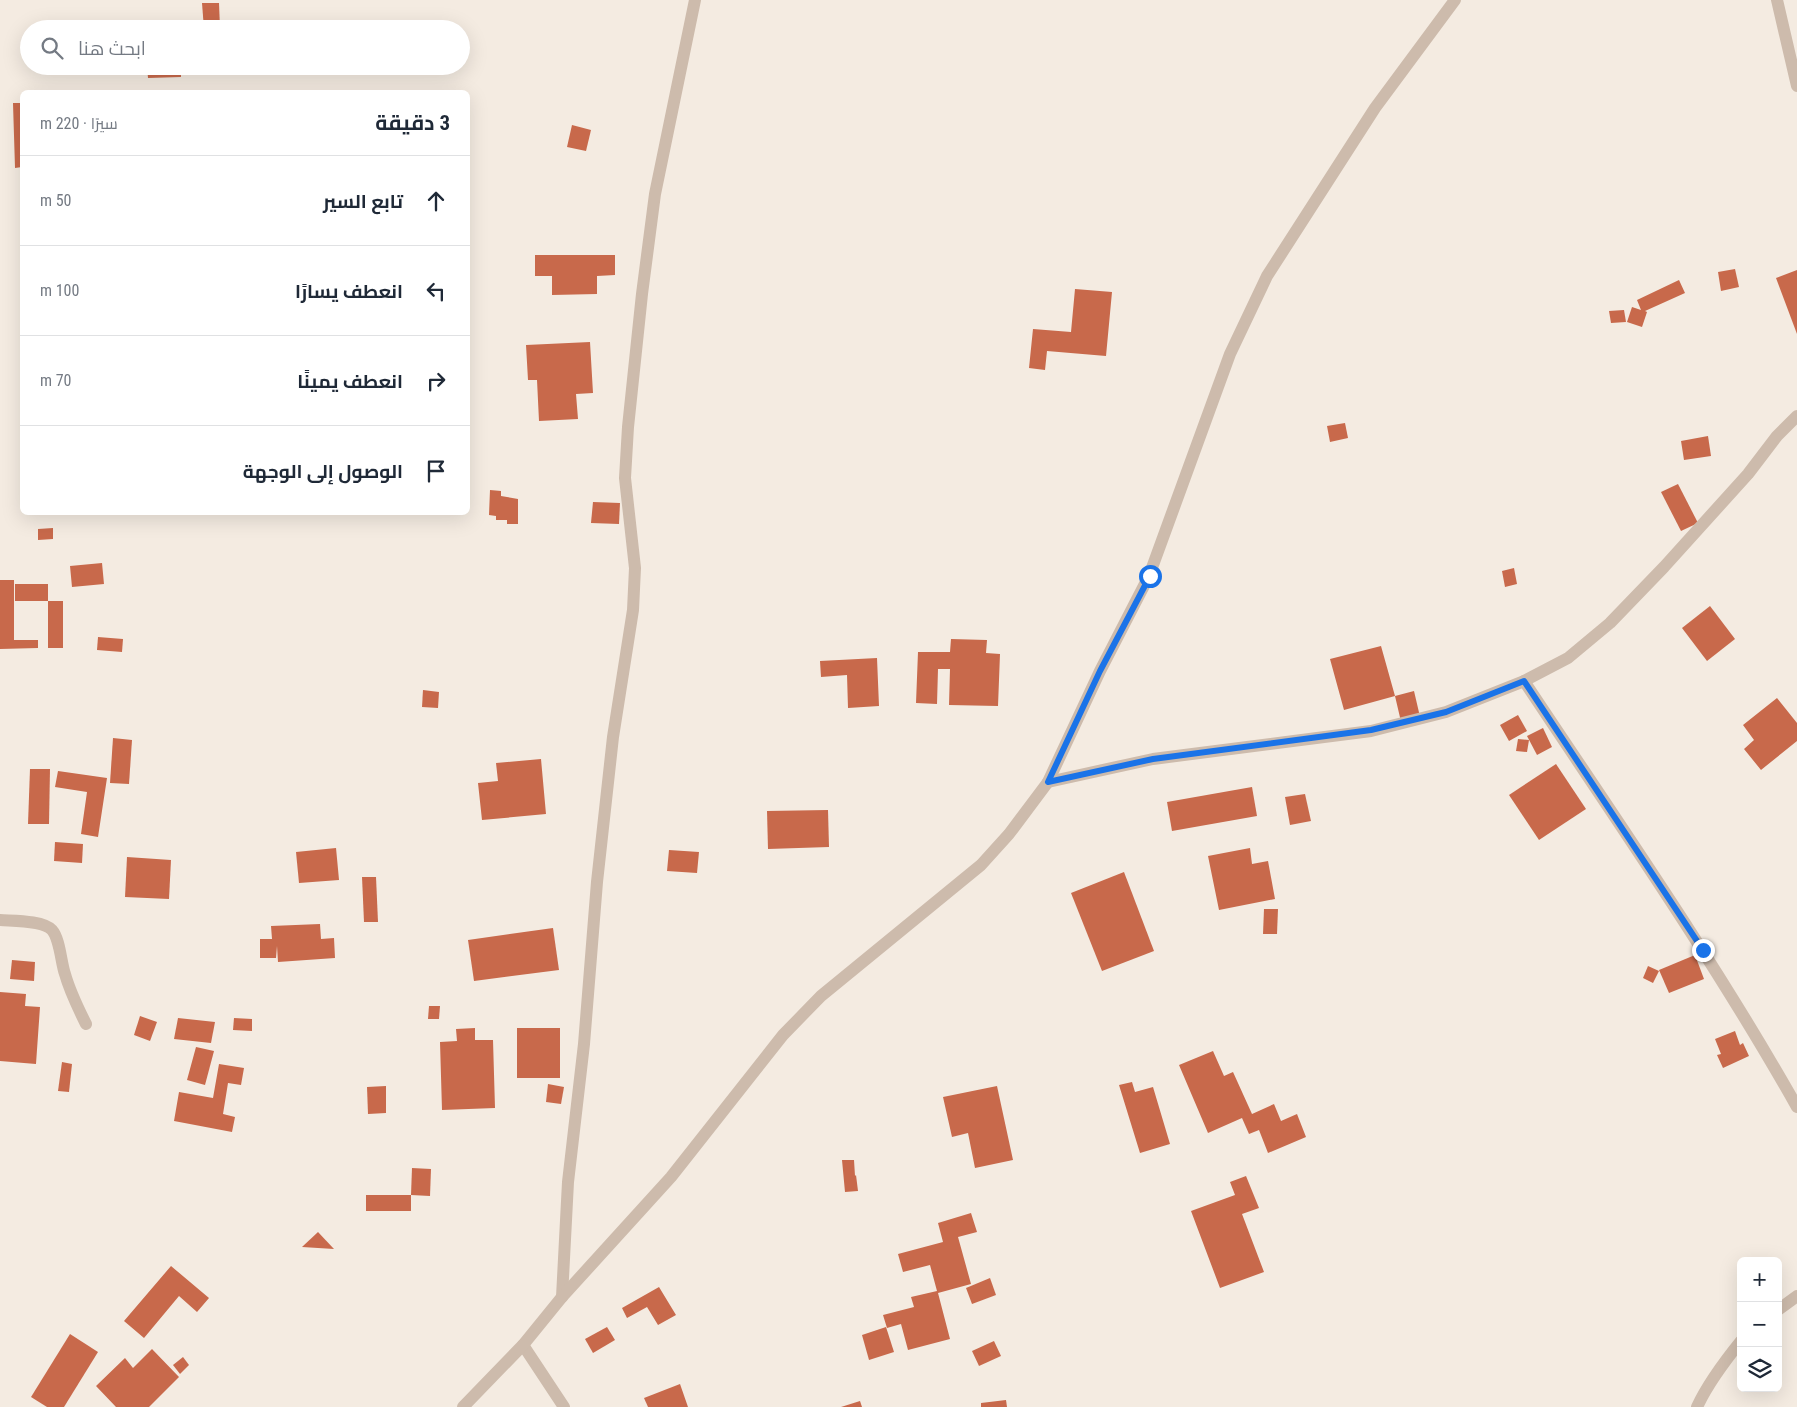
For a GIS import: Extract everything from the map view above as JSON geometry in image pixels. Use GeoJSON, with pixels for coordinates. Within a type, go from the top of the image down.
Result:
{"type":"FeatureCollection","features":[{"type":"Feature","properties":{"kind":"street"},"geometry":{"type":"LineString","coordinates":[[562,1297],[568,1182],[584,1044],[613,737],[633,610],[635,568],[625,478],[629,417],[655,194],[695,0]]}},
{"type":"Feature","properties":{"kind":"street"},"geometry":{"type":"LineString","coordinates":[[463,1407],[523,1344],[562,1297],[671,1177],[789,1028],[821,996],[981,865],[1009,834],[1048,782],[1100,671],[1150,576],[1230,354],[1267,276],[1375,108],[1455,0]]}},
{"type":"Feature","properties":{"kind":"street"},"geometry":{"type":"LineString","coordinates":[[1777,0],[1796,78]]}},
{"type":"Feature","properties":{"kind":"street"},"geometry":{"type":"LineString","coordinates":[[1048,782],[1153,759],[1371,730],[1446,712],[1524,681],[1568,658],[1610,623],[1677,553],[1748,474],[1777,436],[1797,416]]}},
{"type":"Feature","properties":{"kind":"street"},"geometry":{"type":"LineString","coordinates":[[1524,681],[1703,950],[1764,1048],[1797,1107]]}},
{"type":"Feature","properties":{"kind":"street"},"geometry":{"type":"LineString","coordinates":[[0,920],[44,925],[52,930],[56,938],[64,974],[86,1024]]}},
{"type":"Feature","properties":{"kind":"street"},"geometry":{"type":"LineString","coordinates":[[1782,1307],[1797,1296]]}},
{"type":"Feature","properties":{"kind":"street"},"geometry":{"type":"LineString","coordinates":[[523,1344],[564,1407]]}},
{"type":"Feature","properties":{"kind":"street"},"geometry":{"type":"LineString","coordinates":[[1697,1407],[1721,1366],[1737,1346]]}},
{"type":"Feature","properties":{"kind":"building"},"geometry":{"type":"Polygon","coordinates":[[[202,3],[219,3],[220,20],[203,20],[202,3]]]}},
{"type":"Feature","properties":{"kind":"building"},"geometry":{"type":"Polygon","coordinates":[[[148,75],[181,75],[181,77],[148,78],[148,75]]]}},
{"type":"Feature","properties":{"kind":"building"},"geometry":{"type":"Polygon","coordinates":[[[13,103],[20,103],[20,167],[15,168],[13,103]]]}},
{"type":"Feature","properties":{"kind":"building"},"geometry":{"type":"Polygon","coordinates":[[[572,125],[591,130],[586,151],[567,147],[572,125]]]}},
{"type":"Feature","properties":{"kind":"building"},"geometry":{"type":"Polygon","coordinates":[[[535,255],[615,255],[615,275],[597,276],[597,294],[552,295],[552,276],[535,276],[535,255]]]}},
{"type":"Feature","properties":{"kind":"building"},"geometry":{"type":"Polygon","coordinates":[[[1735,269],[1739,287],[1721,291],[1718,272],[1735,269]]]}},
{"type":"Feature","properties":{"kind":"building"},"geometry":{"type":"Polygon","coordinates":[[[1797,270],[1797,334],[1776,278],[1797,270]]]}},
{"type":"Feature","properties":{"kind":"building"},"geometry":{"type":"Polygon","coordinates":[[[1679,280],[1685,293],[1645,311],[1647,312],[1642,327],[1627,322],[1632,307],[1641,310],[1637,300],[1679,280]]]}},
{"type":"Feature","properties":{"kind":"building"},"geometry":{"type":"Polygon","coordinates":[[[1075,289],[1112,292],[1106,356],[1047,351],[1045,370],[1029,368],[1033,329],[1071,332],[1075,289]]]}},
{"type":"Feature","properties":{"kind":"building"},"geometry":{"type":"Polygon","coordinates":[[[1624,310],[1626,322],[1611,323],[1609,311],[1624,310]]]}},
{"type":"Feature","properties":{"kind":"building"},"geometry":{"type":"Polygon","coordinates":[[[590,342],[593,393],[576,394],[578,419],[539,421],[537,380],[528,380],[526,345],[590,342]]]}},
{"type":"Feature","properties":{"kind":"building"},"geometry":{"type":"Polygon","coordinates":[[[1345,423],[1348,438],[1330,442],[1327,426],[1345,423]]]}},
{"type":"Feature","properties":{"kind":"building"},"geometry":{"type":"Polygon","coordinates":[[[1708,436],[1711,456],[1684,460],[1681,441],[1708,436]]]}},
{"type":"Feature","properties":{"kind":"building"},"geometry":{"type":"Polygon","coordinates":[[[1678,484],[1698,523],[1681,531],[1661,492],[1678,484]]]}},
{"type":"Feature","properties":{"kind":"building"},"geometry":{"type":"Polygon","coordinates":[[[490,490],[501,491],[501,496],[518,499],[518,524],[507,524],[507,520],[496,520],[496,516],[489,515],[490,490]]]}},
{"type":"Feature","properties":{"kind":"building"},"geometry":{"type":"Polygon","coordinates":[[[593,502],[620,503],[619,524],[591,523],[593,502]]]}},
{"type":"Feature","properties":{"kind":"building"},"geometry":{"type":"Polygon","coordinates":[[[53,528],[53,539],[38,540],[38,529],[53,528]]]}},
{"type":"Feature","properties":{"kind":"building"},"geometry":{"type":"Polygon","coordinates":[[[102,563],[104,584],[72,587],[70,566],[102,563]]]}},
{"type":"Feature","properties":{"kind":"building"},"geometry":{"type":"Polygon","coordinates":[[[1514,568],[1517,584],[1505,587],[1502,571],[1514,568]]]}},
{"type":"Feature","properties":{"kind":"building"},"geometry":{"type":"Polygon","coordinates":[[[0,580],[14,580],[14,640],[38,640],[38,648],[0,649],[0,580]]]}},
{"type":"Feature","properties":{"kind":"building"},"geometry":{"type":"Polygon","coordinates":[[[15,584],[48,584],[48,601],[15,601],[15,584]]]}},
{"type":"Feature","properties":{"kind":"building"},"geometry":{"type":"Polygon","coordinates":[[[48,601],[63,601],[63,648],[48,648],[48,601]]]}},
{"type":"Feature","properties":{"kind":"building"},"geometry":{"type":"Polygon","coordinates":[[[1710,606],[1735,639],[1707,661],[1682,628],[1710,606]]]}},
{"type":"Feature","properties":{"kind":"building"},"geometry":{"type":"Polygon","coordinates":[[[98,637],[123,639],[122,652],[97,650],[98,637]]]}},
{"type":"Feature","properties":{"kind":"building"},"geometry":{"type":"Polygon","coordinates":[[[951,639],[987,640],[986,653],[1000,654],[998,706],[949,705],[950,669],[938,669],[937,704],[916,703],[918,652],[950,652],[951,639]]]}},
{"type":"Feature","properties":{"kind":"building"},"geometry":{"type":"Polygon","coordinates":[[[1381,646],[1395,696],[1344,710],[1330,659],[1381,646]]]}},
{"type":"Feature","properties":{"kind":"building"},"geometry":{"type":"Polygon","coordinates":[[[877,658],[879,706],[848,708],[847,675],[821,677],[820,661],[877,658]]]}},
{"type":"Feature","properties":{"kind":"building"},"geometry":{"type":"Polygon","coordinates":[[[423,690],[439,692],[438,708],[422,707],[423,690]]]}},
{"type":"Feature","properties":{"kind":"building"},"geometry":{"type":"Polygon","coordinates":[[[1414,691],[1421,721],[1402,726],[1395,696],[1414,691]]]}},
{"type":"Feature","properties":{"kind":"building"},"geometry":{"type":"Polygon","coordinates":[[[1777,698],[1797,723],[1797,741],[1761,770],[1744,749],[1754,740],[1743,725],[1777,698]]]}},
{"type":"Feature","properties":{"kind":"building"},"geometry":{"type":"Polygon","coordinates":[[[1518,715],[1527,731],[1509,741],[1500,725],[1518,715]]]}},
{"type":"Feature","properties":{"kind":"building"},"geometry":{"type":"Polygon","coordinates":[[[1543,728],[1552,747],[1537,755],[1527,736],[1543,728]]]}},
{"type":"Feature","properties":{"kind":"building"},"geometry":{"type":"Polygon","coordinates":[[[113,738],[132,740],[129,784],[110,783],[113,738]]]}},
{"type":"Feature","properties":{"kind":"building"},"geometry":{"type":"Polygon","coordinates":[[[1518,739],[1529,740],[1527,752],[1516,751],[1518,739]]]}},
{"type":"Feature","properties":{"kind":"building"},"geometry":{"type":"Polygon","coordinates":[[[541,759],[546,814],[482,820],[478,783],[498,781],[496,763],[541,759]]]}},
{"type":"Feature","properties":{"kind":"building"},"geometry":{"type":"Polygon","coordinates":[[[1556,764],[1586,809],[1539,840],[1509,795],[1556,764]]]}},
{"type":"Feature","properties":{"kind":"building"},"geometry":{"type":"Polygon","coordinates":[[[30,769],[50,769],[49,824],[28,824],[30,769]]]}},
{"type":"Feature","properties":{"kind":"building"},"geometry":{"type":"Polygon","coordinates":[[[58,771],[107,778],[98,837],[81,834],[87,792],[55,787],[58,771]]]}},
{"type":"Feature","properties":{"kind":"building"},"geometry":{"type":"Polygon","coordinates":[[[1252,787],[1257,816],[1172,831],[1167,802],[1252,787]]]}},
{"type":"Feature","properties":{"kind":"building"},"geometry":{"type":"Polygon","coordinates":[[[1305,794],[1311,821],[1290,825],[1285,797],[1305,794]]]}},
{"type":"Feature","properties":{"kind":"building"},"geometry":{"type":"Polygon","coordinates":[[[828,810],[829,847],[768,849],[767,811],[828,810]]]}},
{"type":"Feature","properties":{"kind":"building"},"geometry":{"type":"Polygon","coordinates":[[[55,842],[83,844],[82,863],[54,861],[55,842]]]}},
{"type":"Feature","properties":{"kind":"building"},"geometry":{"type":"Polygon","coordinates":[[[336,848],[339,880],[299,883],[296,852],[336,848]]]}},
{"type":"Feature","properties":{"kind":"building"},"geometry":{"type":"Polygon","coordinates":[[[1250,848],[1252,864],[1268,861],[1275,899],[1219,910],[1208,856],[1250,848]]]}},
{"type":"Feature","properties":{"kind":"building"},"geometry":{"type":"Polygon","coordinates":[[[669,850],[699,852],[697,873],[667,871],[669,850]]]}},
{"type":"Feature","properties":{"kind":"building"},"geometry":{"type":"Polygon","coordinates":[[[127,857],[171,860],[169,899],[125,897],[127,857]]]}},
{"type":"Feature","properties":{"kind":"building"},"geometry":{"type":"Polygon","coordinates":[[[1124,872],[1154,951],[1102,971],[1071,893],[1124,872]]]}},
{"type":"Feature","properties":{"kind":"building"},"geometry":{"type":"Polygon","coordinates":[[[362,877],[376,877],[378,922],[364,922],[362,877]]]}},
{"type":"Feature","properties":{"kind":"building"},"geometry":{"type":"Polygon","coordinates":[[[1264,909],[1278,909],[1277,934],[1263,934],[1264,909]]]}},
{"type":"Feature","properties":{"kind":"building"},"geometry":{"type":"Polygon","coordinates":[[[320,924],[321,939],[334,938],[335,958],[278,962],[277,946],[276,958],[260,958],[260,939],[272,939],[271,926],[320,924]]]}},
{"type":"Feature","properties":{"kind":"building"},"geometry":{"type":"Polygon","coordinates":[[[553,928],[559,970],[474,981],[468,940],[553,928]]]}},
{"type":"Feature","properties":{"kind":"building"},"geometry":{"type":"Polygon","coordinates":[[[1695,955],[1704,979],[1669,993],[1659,970],[1695,955]]]}},
{"type":"Feature","properties":{"kind":"building"},"geometry":{"type":"Polygon","coordinates":[[[12,960],[35,962],[34,981],[10,979],[12,960]]]}},
{"type":"Feature","properties":{"kind":"building"},"geometry":{"type":"Polygon","coordinates":[[[1648,966],[1659,971],[1653,983],[1643,978],[1648,966]]]}},
{"type":"Feature","properties":{"kind":"building"},"geometry":{"type":"Polygon","coordinates":[[[0,992],[26,994],[25,1006],[40,1007],[36,1064],[0,1061],[0,992]]]}},
{"type":"Feature","properties":{"kind":"building"},"geometry":{"type":"Polygon","coordinates":[[[429,1006],[440,1006],[439,1019],[428,1019],[429,1006]]]}},
{"type":"Feature","properties":{"kind":"building"},"geometry":{"type":"Polygon","coordinates":[[[140,1016],[157,1022],[150,1041],[134,1035],[140,1016]]]}},
{"type":"Feature","properties":{"kind":"building"},"geometry":{"type":"Polygon","coordinates":[[[178,1018],[215,1022],[211,1043],[174,1039],[178,1018]]]}},
{"type":"Feature","properties":{"kind":"building"},"geometry":{"type":"Polygon","coordinates":[[[234,1018],[252,1019],[252,1031],[233,1030],[234,1018]]]}},
{"type":"Feature","properties":{"kind":"building"},"geometry":{"type":"Polygon","coordinates":[[[475,1028],[475,1040],[493,1040],[495,1108],[442,1110],[440,1042],[457,1041],[456,1029],[475,1028]]]}},
{"type":"Feature","properties":{"kind":"building"},"geometry":{"type":"Polygon","coordinates":[[[517,1028],[560,1028],[560,1078],[517,1078],[517,1028]]]}},
{"type":"Feature","properties":{"kind":"building"},"geometry":{"type":"Polygon","coordinates":[[[1735,1031],[1740,1045],[1743,1043],[1749,1056],[1723,1068],[1717,1055],[1721,1054],[1715,1039],[1735,1031]]]}},
{"type":"Feature","properties":{"kind":"building"},"geometry":{"type":"Polygon","coordinates":[[[196,1047],[214,1051],[205,1085],[187,1080],[196,1047]]]}},
{"type":"Feature","properties":{"kind":"building"},"geometry":{"type":"Polygon","coordinates":[[[1213,1051],[1224,1076],[1233,1072],[1252,1114],[1274,1104],[1281,1121],[1297,1114],[1306,1137],[1268,1153],[1259,1130],[1249,1134],[1242,1118],[1208,1133],[1179,1065],[1213,1051]]]}},
{"type":"Feature","properties":{"kind":"building"},"geometry":{"type":"Polygon","coordinates":[[[62,1062],[72,1064],[69,1092],[58,1091],[62,1062]]]}},
{"type":"Feature","properties":{"kind":"building"},"geometry":{"type":"Polygon","coordinates":[[[219,1064],[244,1068],[241,1085],[228,1083],[223,1114],[235,1117],[232,1132],[174,1121],[179,1092],[213,1098],[219,1064]]]}},
{"type":"Feature","properties":{"kind":"building"},"geometry":{"type":"Polygon","coordinates":[[[1132,1082],[1135,1092],[1153,1087],[1170,1144],[1140,1153],[1119,1085],[1132,1082]]]}},
{"type":"Feature","properties":{"kind":"building"},"geometry":{"type":"Polygon","coordinates":[[[548,1084],[564,1087],[561,1104],[546,1102],[548,1084]]]}},
{"type":"Feature","properties":{"kind":"building"},"geometry":{"type":"Polygon","coordinates":[[[386,1086],[386,1113],[368,1114],[367,1087],[386,1086]]]}},
{"type":"Feature","properties":{"kind":"building"},"geometry":{"type":"Polygon","coordinates":[[[997,1086],[1013,1160],[975,1168],[968,1133],[952,1137],[943,1097],[997,1086]]]}},
{"type":"Feature","properties":{"kind":"building"},"geometry":{"type":"Polygon","coordinates":[[[842,1160],[854,1160],[858,1191],[845,1192],[842,1160]]]}},
{"type":"Feature","properties":{"kind":"building"},"geometry":{"type":"Polygon","coordinates":[[[412,1168],[431,1169],[430,1196],[411,1195],[412,1168]]]}},
{"type":"Feature","properties":{"kind":"building"},"geometry":{"type":"Polygon","coordinates":[[[1246,1176],[1259,1208],[1242,1214],[1264,1272],[1220,1288],[1191,1211],[1235,1195],[1230,1182],[1246,1176]]]}},
{"type":"Feature","properties":{"kind":"building"},"geometry":{"type":"Polygon","coordinates":[[[366,1195],[411,1195],[411,1211],[366,1211],[366,1195]]]}},
{"type":"Feature","properties":{"kind":"building"},"geometry":{"type":"Polygon","coordinates":[[[971,1213],[977,1232],[958,1237],[971,1284],[938,1293],[950,1339],[908,1350],[901,1324],[887,1328],[883,1315],[914,1307],[911,1297],[937,1291],[930,1265],[903,1272],[898,1254],[943,1242],[938,1223],[971,1213]]]}},
{"type":"Feature","properties":{"kind":"building"},"geometry":{"type":"Polygon","coordinates":[[[318,1232],[334,1249],[302,1247],[318,1232]]]}},
{"type":"Feature","properties":{"kind":"building"},"geometry":{"type":"Polygon","coordinates":[[[171,1266],[209,1298],[197,1312],[179,1296],[144,1338],[124,1321],[171,1266]]]}},
{"type":"Feature","properties":{"kind":"building"},"geometry":{"type":"Polygon","coordinates":[[[990,1278],[996,1295],[972,1304],[966,1288],[990,1278]]]}},
{"type":"Feature","properties":{"kind":"building"},"geometry":{"type":"Polygon","coordinates":[[[659,1287],[676,1315],[658,1325],[647,1307],[627,1318],[622,1308],[659,1287]]]}},
{"type":"Feature","properties":{"kind":"building"},"geometry":{"type":"Polygon","coordinates":[[[607,1327],[615,1340],[593,1353],[585,1339],[607,1327]]]}},
{"type":"Feature","properties":{"kind":"building"},"geometry":{"type":"Polygon","coordinates":[[[886,1327],[894,1352],[869,1360],[862,1335],[886,1327]]]}},
{"type":"Feature","properties":{"kind":"building"},"geometry":{"type":"Polygon","coordinates":[[[70,1334],[98,1352],[64,1407],[47,1407],[31,1397],[70,1334]]]}},
{"type":"Feature","properties":{"kind":"building"},"geometry":{"type":"Polygon","coordinates":[[[994,1341],[1001,1356],[979,1366],[972,1351],[994,1341]]]}},
{"type":"Feature","properties":{"kind":"building"},"geometry":{"type":"Polygon","coordinates":[[[152,1349],[179,1377],[149,1407],[116,1407],[96,1386],[125,1358],[133,1368],[152,1349]]]}},
{"type":"Feature","properties":{"kind":"building"},"geometry":{"type":"Polygon","coordinates":[[[183,1357],[189,1365],[180,1374],[173,1365],[183,1357]]]}},
{"type":"Feature","properties":{"kind":"building"},"geometry":{"type":"Polygon","coordinates":[[[680,1384],[688,1407],[648,1407],[644,1398],[680,1384]]]}},
{"type":"Feature","properties":{"kind":"building"},"geometry":{"type":"Polygon","coordinates":[[[1006,1400],[1007,1407],[981,1407],[981,1403],[1006,1400]]]}},
{"type":"Feature","properties":{"kind":"building"},"geometry":{"type":"Polygon","coordinates":[[[860,1401],[862,1407],[841,1407],[860,1401]]]}},
{"type":"Feature","properties":{"kind":"route"},"geometry":{"type":"LineString","coordinates":[[1150,576],[1100,671],[1048,782],[1153,759],[1371,730],[1446,712],[1524,681],[1703,950]]}}]}
